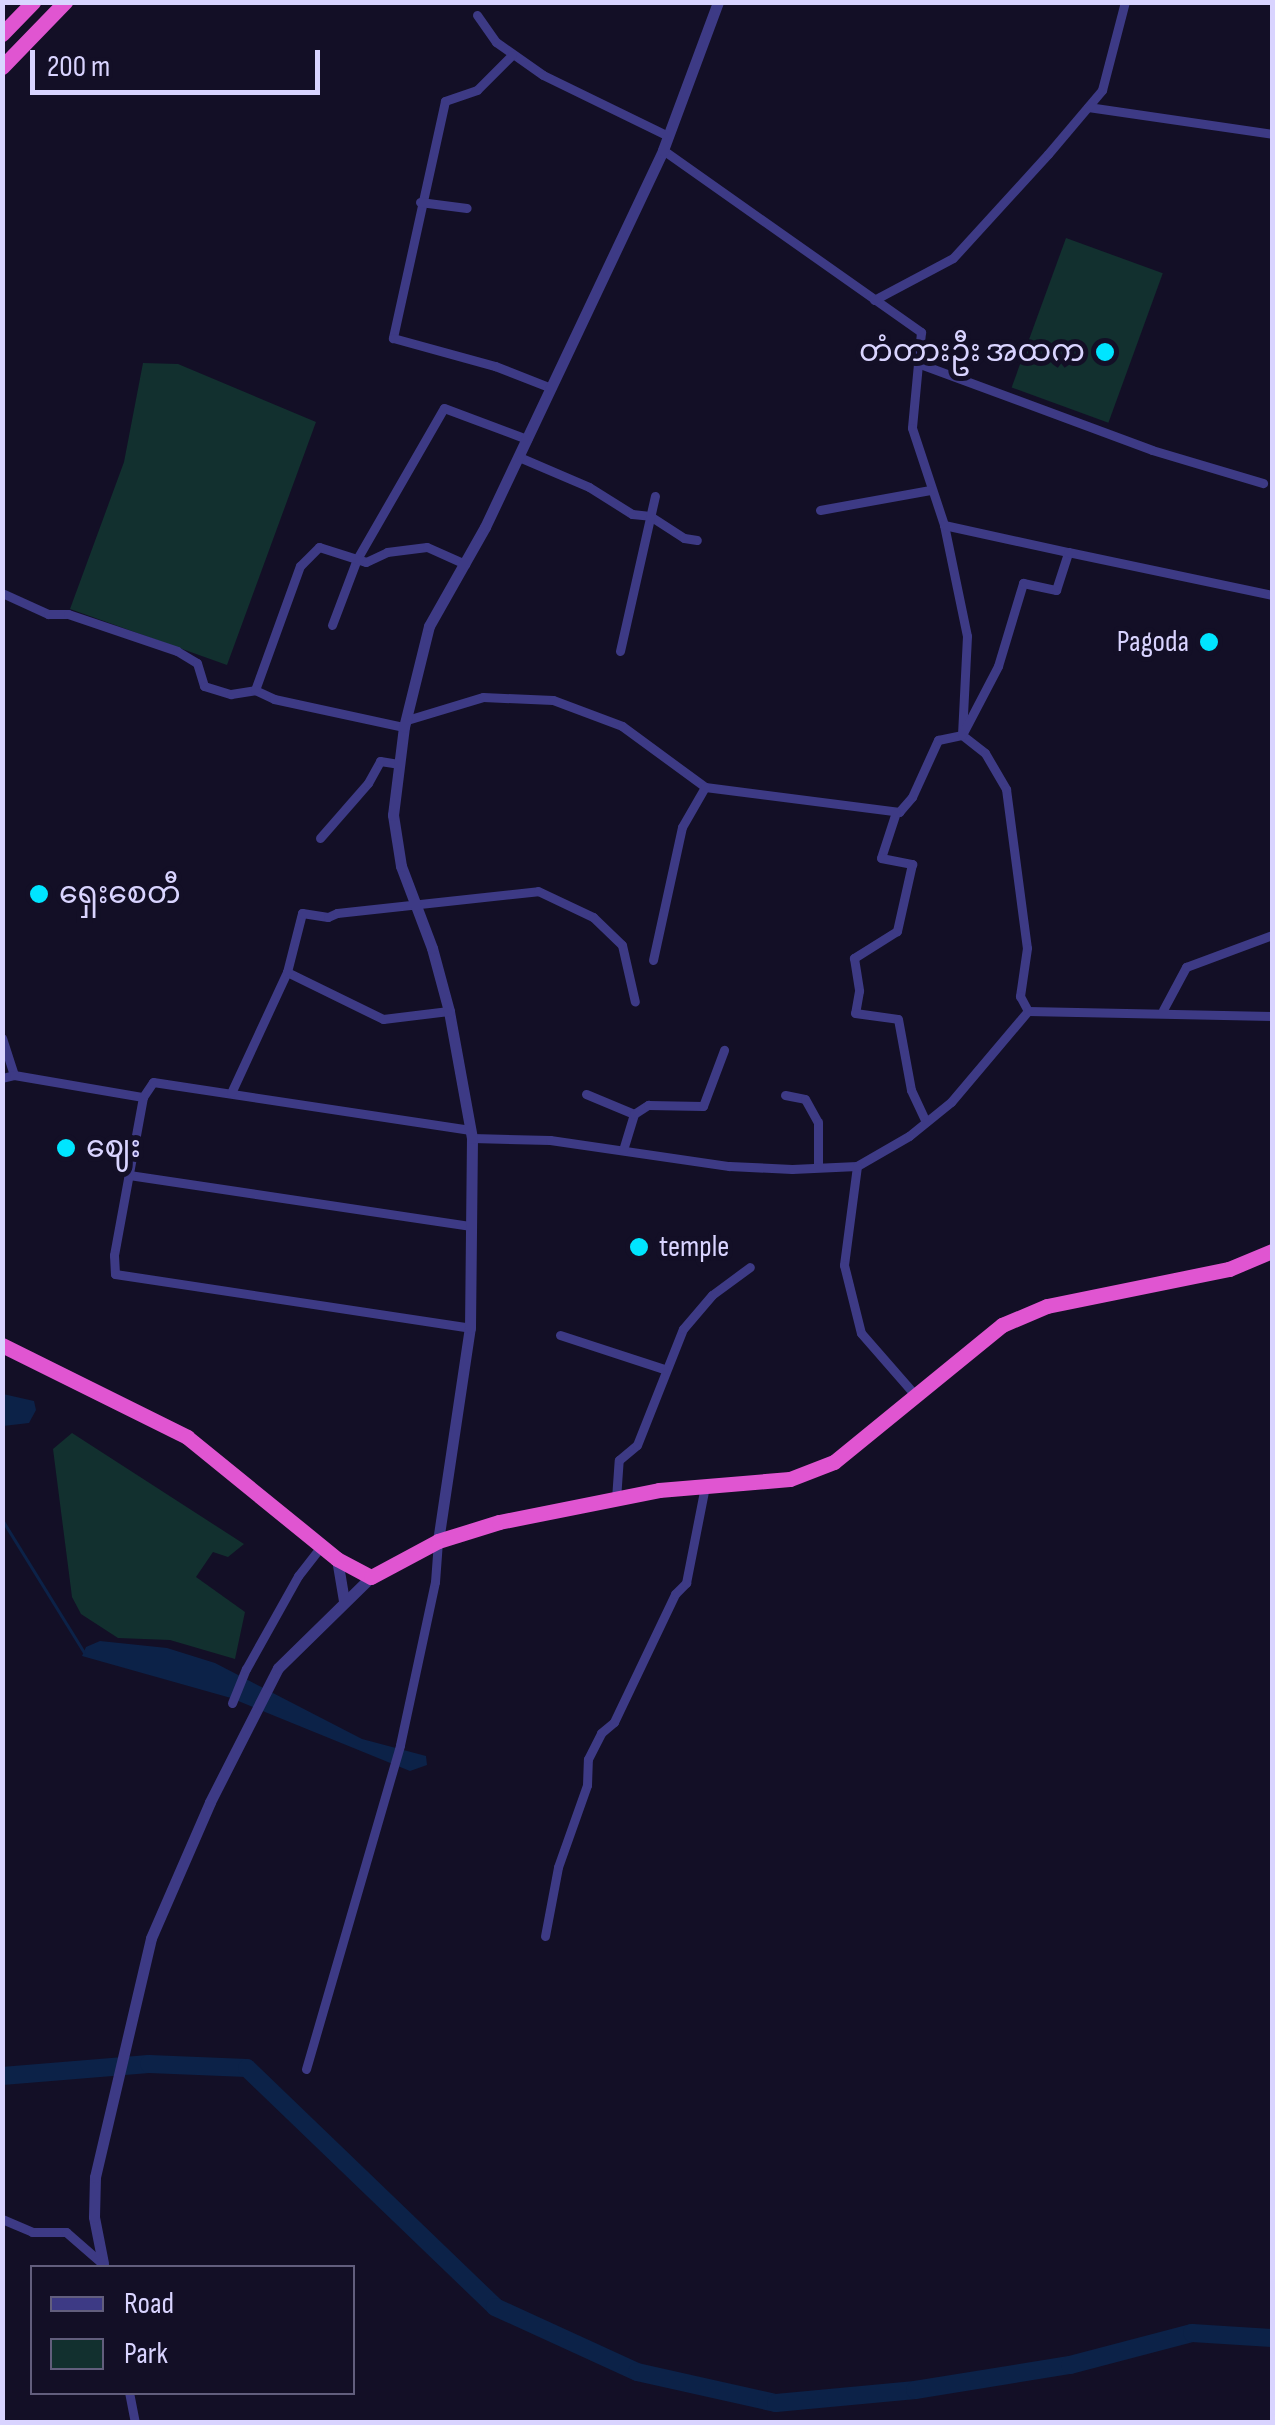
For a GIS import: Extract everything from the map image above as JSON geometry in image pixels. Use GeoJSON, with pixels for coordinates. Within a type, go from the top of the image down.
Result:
{"type":"FeatureCollection","features":[{"type":"Feature","properties":{"kind":"highway"},"geometry":{"type":"LineString","coordinates":[[2,34],[34,2]]}},
{"type":"Feature","properties":{"kind":"highway"},"geometry":{"type":"LineString","coordinates":[[2,67],[65,2]]}},
{"type":"Feature","properties":{"kind":"highway"},"geometry":{"type":"LineString","coordinates":[[2,1345],[187,1436],[337,1560],[371,1577],[438,1541],[499,1522],[616,1499],[790,1478],[834,1462],[1002,1325],[1047,1306],[1229,1269],[1272,1251]]}},
{"type":"Feature","properties":{"kind":"street"},"geometry":{"type":"LineString","coordinates":[[306,2070],[400,1745],[435,1582],[470,1328],[471,1134],[449,1011],[401,866],[394,815],[406,724],[429,626],[519,457],[663,150],[718,2]]}},
{"type":"Feature","properties":{"kind":"street"},"geometry":{"type":"LineString","coordinates":[[874,300],[953,258],[1088,107],[1102,90],[1125,2]]}},
{"type":"Feature","properties":{"kind":"street"},"geometry":{"type":"LineString","coordinates":[[478,15],[496,42],[543,76],[666,135]]}},
{"type":"Feature","properties":{"kind":"street"},"geometry":{"type":"LineString","coordinates":[[512,55],[476,90],[445,102],[393,338],[496,366],[550,388]]}},
{"type":"Feature","properties":{"kind":"street"},"geometry":{"type":"LineString","coordinates":[[1088,107],[1272,134]]}},
{"type":"Feature","properties":{"kind":"street"},"geometry":{"type":"LineString","coordinates":[[663,150],[921,332],[912,428],[944,526],[966,636],[962,735]]}},
{"type":"Feature","properties":{"kind":"street"},"geometry":{"type":"LineString","coordinates":[[420,202],[467,208]]}},
{"type":"Feature","properties":{"kind":"street"},"geometry":{"type":"LineString","coordinates":[[920,364],[1152,450],[1263,483]]}},
{"type":"Feature","properties":{"kind":"street"},"geometry":{"type":"LineString","coordinates":[[332,625],[356,559],[444,408],[527,439]]}},
{"type":"Feature","properties":{"kind":"street"},"geometry":{"type":"LineString","coordinates":[[519,457],[589,487],[632,514],[650,516],[684,538],[697,540]]}},
{"type":"Feature","properties":{"kind":"street"},"geometry":{"type":"LineString","coordinates":[[820,510],[930,490]]}},
{"type":"Feature","properties":{"kind":"street"},"geometry":{"type":"LineString","coordinates":[[620,651],[655,496]]}},
{"type":"Feature","properties":{"kind":"street"},"geometry":{"type":"LineString","coordinates":[[944,526],[1272,595]]}},
{"type":"Feature","properties":{"kind":"street"},"geometry":{"type":"LineString","coordinates":[[255,690],[300,566],[319,546],[366,562],[387,552],[426,547],[465,564]]}},
{"type":"Feature","properties":{"kind":"street"},"geometry":{"type":"LineString","coordinates":[[962,735],[998,666],[1023,583],[1056,590],[1068,552]]}},
{"type":"Feature","properties":{"kind":"street"},"geometry":{"type":"LineString","coordinates":[[2,593],[48,614],[68,614],[177,651],[197,663],[204,686],[232,694],[255,690],[274,699],[406,724],[483,697],[553,700],[622,726],[705,787],[896,812]]}},
{"type":"Feature","properties":{"kind":"street"},"geometry":{"type":"LineString","coordinates":[[926,1122],[911,1090],[898,1020],[855,1014],[859,990],[854,958],[898,931],[912,864],[882,858],[896,812],[912,797],[938,740],[962,735],[985,753],[1006,789],[1026,948],[1020,996],[1028,1010]]}},
{"type":"Feature","properties":{"kind":"street"},"geometry":{"type":"LineString","coordinates":[[320,838],[368,783],[380,761],[400,764]]}},
{"type":"Feature","properties":{"kind":"street"},"geometry":{"type":"LineString","coordinates":[[653,960],[682,827],[705,787]]}},
{"type":"Feature","properties":{"kind":"street"},"geometry":{"type":"LineString","coordinates":[[231,1092],[286,972],[302,914],[328,918],[337,912],[538,891],[593,917],[622,945],[635,1002]]}},
{"type":"Feature","properties":{"kind":"street"},"geometry":{"type":"LineString","coordinates":[[1163,1010],[1186,967],[1272,935]]}},
{"type":"Feature","properties":{"kind":"street"},"geometry":{"type":"LineString","coordinates":[[286,972],[383,1019],[449,1011]]}},
{"type":"Feature","properties":{"kind":"street"},"geometry":{"type":"LineString","coordinates":[[1028,1010],[1163,1010],[1272,1016]]}},
{"type":"Feature","properties":{"kind":"street"},"geometry":{"type":"LineString","coordinates":[[470,1328],[115,1274],[114,1255],[143,1097],[153,1082],[471,1134],[550,1140],[729,1166],[857,1166],[951,1102],[1028,1010]]}},
{"type":"Feature","properties":{"kind":"street"},"geometry":{"type":"LineString","coordinates":[[2,1038],[8,1076],[143,1097]]}},
{"type":"Feature","properties":{"kind":"street"},"geometry":{"type":"LineString","coordinates":[[623,1150],[634,1114],[648,1105],[703,1106],[724,1050]]}},
{"type":"Feature","properties":{"kind":"street"},"geometry":{"type":"LineString","coordinates":[[586,1094],[634,1114]]}},
{"type":"Feature","properties":{"kind":"street"},"geometry":{"type":"LineString","coordinates":[[785,1095],[806,1099],[818,1122],[818,1168]]}},
{"type":"Feature","properties":{"kind":"street"},"geometry":{"type":"LineString","coordinates":[[857,1166],[844,1265],[860,1332],[916,1396]]}},
{"type":"Feature","properties":{"kind":"street"},"geometry":{"type":"LineString","coordinates":[[128,1175],[471,1226]]}},
{"type":"Feature","properties":{"kind":"street"},"geometry":{"type":"LineString","coordinates":[[616,1499],[619,1460],[637,1444],[664,1370],[692,1317],[712,1295],[750,1267]]}},
{"type":"Feature","properties":{"kind":"street"},"geometry":{"type":"LineString","coordinates":[[560,1335],[664,1370]]}},
{"type":"Feature","properties":{"kind":"street"},"geometry":{"type":"LineString","coordinates":[[545,1936],[558,1868],[587,1785],[588,1759],[600,1733],[614,1722],[675,1594],[686,1583],[705,1486]]}},
{"type":"Feature","properties":{"kind":"street"},"geometry":{"type":"LineString","coordinates":[[232,1704],[246,1669],[298,1576],[321,1546]]}},
{"type":"Feature","properties":{"kind":"street"},"geometry":{"type":"LineString","coordinates":[[337,1560],[344,1601]]}},
{"type":"Feature","properties":{"kind":"street"},"geometry":{"type":"LineString","coordinates":[[104,2265],[94,2217],[95,2177],[152,1938],[210,1802],[271,1682],[371,1577]]}},
{"type":"Feature","properties":{"kind":"street"},"geometry":{"type":"LineString","coordinates":[[2,2220],[32,2232],[66,2232],[104,2265]]}},
{"type":"Feature","properties":{"kind":"street"},"geometry":{"type":"LineString","coordinates":[[130,2395],[135,2422]]}},
{"type":"Feature","properties":{"kind":"green space"},"geometry":{"type":"Polygon","coordinates":[[[1066,238],[1163,273],[1108,423],[1012,387],[1066,238]]]}},
{"type":"Feature","properties":{"kind":"green space"},"geometry":{"type":"Polygon","coordinates":[[[143,363],[178,364],[316,422],[227,665],[70,609],[124,462],[143,363]]]}},
{"type":"Feature","properties":{"kind":"green space"},"geometry":{"type":"Polygon","coordinates":[[[72,1433],[244,1544],[228,1557],[213,1552],[196,1577],[245,1612],[235,1659],[170,1640],[118,1638],[81,1614],[72,1597],[53,1449],[72,1433]]]}},
{"type":"Feature","properties":{"kind":"water"},"geometry":{"type":"Polygon","coordinates":[[[3,1394],[34,1401],[36,1410],[29,1423],[3,1426],[3,1394]]]}},
{"type":"Feature","properties":{"kind":"water"},"geometry":{"type":"Polygon","coordinates":[[[100,1641],[167,1648],[215,1663],[362,1739],[426,1756],[427,1765],[410,1771],[231,1698],[82,1656],[86,1647],[100,1641]]]}},
{"type":"Feature","properties":{"kind":"waterway"},"geometry":{"type":"LineString","coordinates":[[2,1519],[84,1652]]}},
{"type":"Feature","properties":{"kind":"waterway"},"geometry":{"type":"LineString","coordinates":[[2,2076],[149,2064],[247,2068],[495,2307],[637,2372],[776,2403],[915,2390],[1070,2365],[1192,2333],[1272,2338]]}},
{"type":"Feature","properties":{"kind":"place","name":"တံတားဦး အထက"},"geometry":{"type":"Point","coordinates":[1105,352]}},
{"type":"Feature","properties":{"kind":"place","name":"Pagoda"},"geometry":{"type":"Point","coordinates":[1209,642]}},
{"type":"Feature","properties":{"kind":"place","name":"ရှေးစေတီ"},"geometry":{"type":"Point","coordinates":[39,894]}},
{"type":"Feature","properties":{"kind":"place","name":"ဈေး"},"geometry":{"type":"Point","coordinates":[66,1148]}},
{"type":"Feature","properties":{"kind":"place","name":"temple"},"geometry":{"type":"Point","coordinates":[639,1247]}}]}
